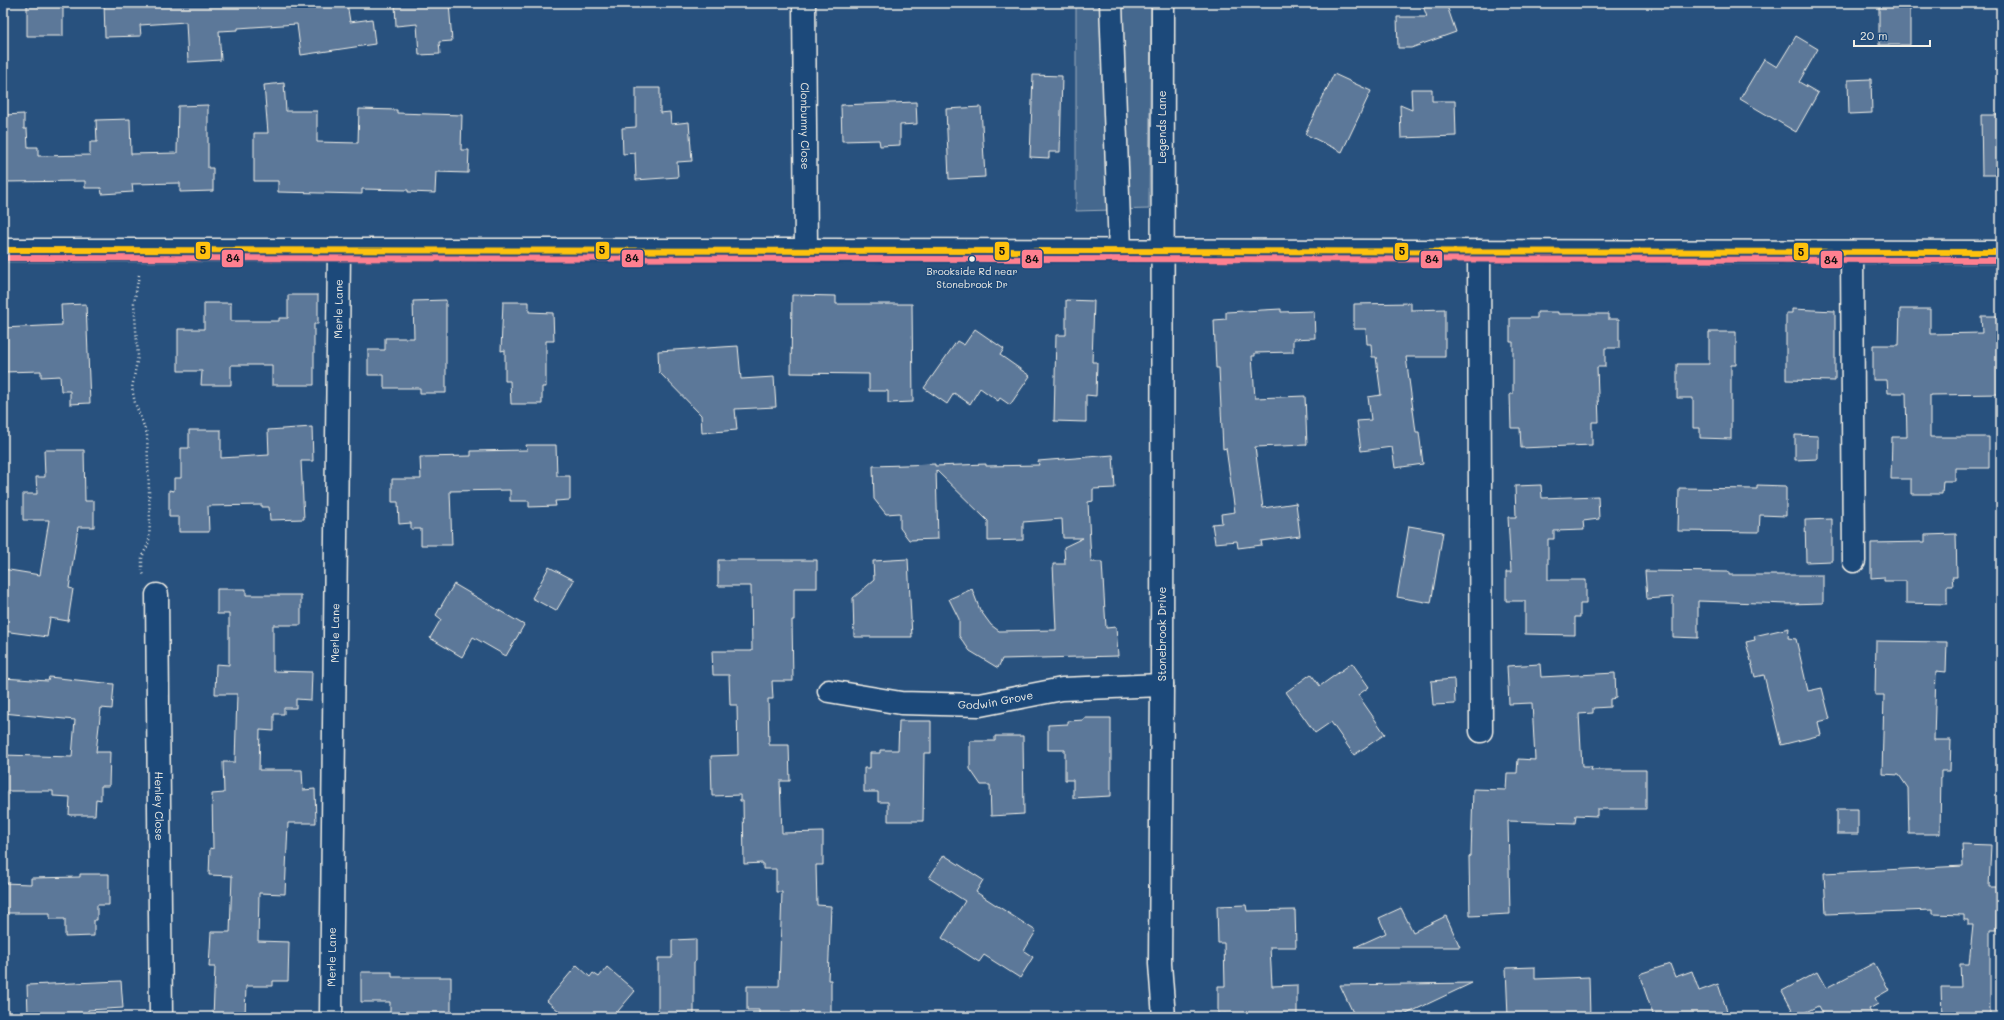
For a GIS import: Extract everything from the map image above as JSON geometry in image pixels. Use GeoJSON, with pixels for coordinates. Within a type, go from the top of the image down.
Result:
{"type":"FeatureCollection","features":[{"type":"Feature","properties":{"kind":"street","name":"Clonbunny Close"},"geometry":{"type":"LineString","coordinates":[[804,3],[806,250]]}},
{"type":"Feature","properties":{"kind":"street"},"geometry":{"type":"LineString","coordinates":[[1111,3],[1120,250]]}},
{"type":"Feature","properties":{"kind":"street","name":"Legends Lane"},"geometry":{"type":"LineString","coordinates":[[1162,250],[1163,3]]}},
{"type":"Feature","properties":{"kind":"street"},"geometry":{"type":"LineString","coordinates":[[3,250],[2001,252]]}},
{"type":"Feature","properties":{"kind":"street","name":"Merle Lane"},"geometry":{"type":"LineString","coordinates":[[331,1017],[339,250]]}},
{"type":"Feature","properties":{"kind":"street","name":"Stonebrook Drive"},"geometry":{"type":"LineString","coordinates":[[1162,250],[1162,685],[1160,964],[1164,1017]]}},
{"type":"Feature","properties":{"kind":"street"},"geometry":{"type":"LineString","coordinates":[[1480,251],[1481,731]]}},
{"type":"Feature","properties":{"kind":"street"},"geometry":{"type":"LineString","coordinates":[[1852,252],[1854,561]]}},
{"type":"Feature","properties":{"kind":"street","name":"Henley Close"},"geometry":{"type":"LineString","coordinates":[[151,586],[161,1017]]}},
{"type":"Feature","properties":{"kind":"street","name":"Godwin Grove"},"geometry":{"type":"LineString","coordinates":[[829,691],[901,703],[980,705],[1062,689],[1162,685]]}},
{"type":"Feature","properties":{"kind":"path"},"geometry":{"type":"LineString","coordinates":[[139,275],[134,303],[138,356],[132,388],[135,403],[147,434],[150,520],[149,542],[142,557],[142,570],[151,586]]}},
{"type":"Feature","properties":{"kind":"shaded area"},"geometry":{"type":"Polygon","coordinates":[[[1076,3],[1151,3],[1149,209],[1076,211],[1076,3]]]}},
{"type":"Feature","properties":{"kind":"building"},"geometry":{"type":"Polygon","coordinates":[[[27,3],[63,3],[63,36],[27,36],[27,3]]]}},
{"type":"Feature","properties":{"kind":"building"},"geometry":{"type":"Polygon","coordinates":[[[104,3],[347,3],[350,22],[372,19],[375,44],[301,55],[297,24],[238,28],[238,30],[219,31],[221,60],[188,62],[186,22],[140,25],[141,36],[105,37],[104,3]]]}},
{"type":"Feature","properties":{"kind":"building"},"geometry":{"type":"Polygon","coordinates":[[[395,3],[449,3],[452,41],[439,42],[440,54],[419,55],[417,24],[396,26],[395,3]]]}},
{"type":"Feature","properties":{"kind":"building"},"geometry":{"type":"Polygon","coordinates":[[[1422,3],[1446,3],[1456,32],[1411,48],[1398,48],[1397,17],[1427,17],[1422,3]]]}},
{"type":"Feature","properties":{"kind":"building"},"geometry":{"type":"Polygon","coordinates":[[[1879,3],[1910,3],[1910,45],[1879,45],[1879,3]]]}},
{"type":"Feature","properties":{"kind":"building"},"geometry":{"type":"Polygon","coordinates":[[[1796,36],[1818,49],[1799,82],[1818,93],[1796,132],[1740,99],[1764,59],[1777,67],[1796,36]]]}},
{"type":"Feature","properties":{"kind":"building"},"geometry":{"type":"Polygon","coordinates":[[[1334,74],[1371,91],[1342,152],[1305,134],[1334,74]]]}},
{"type":"Feature","properties":{"kind":"building"},"geometry":{"type":"Polygon","coordinates":[[[1033,75],[1062,76],[1060,152],[1049,152],[1049,158],[1030,157],[1033,75]]]}},
{"type":"Feature","properties":{"kind":"building"},"geometry":{"type":"Polygon","coordinates":[[[1871,79],[1872,113],[1849,114],[1848,80],[1871,79]]]}},
{"type":"Feature","properties":{"kind":"building"},"geometry":{"type":"Polygon","coordinates":[[[284,83],[286,111],[317,111],[317,142],[358,143],[359,109],[397,110],[397,113],[462,115],[461,150],[469,150],[468,173],[436,172],[435,193],[408,192],[408,190],[362,189],[362,194],[278,192],[278,181],[254,181],[254,133],[268,133],[264,85],[284,83]]]}},
{"type":"Feature","properties":{"kind":"building"},"geometry":{"type":"Polygon","coordinates":[[[636,88],[660,88],[660,113],[670,112],[671,124],[689,122],[692,161],[677,162],[678,177],[636,180],[635,153],[623,154],[622,128],[636,127],[636,88]]]}},
{"type":"Feature","properties":{"kind":"building"},"geometry":{"type":"Polygon","coordinates":[[[1411,89],[1432,89],[1432,101],[1455,101],[1456,136],[1401,138],[1400,105],[1412,110],[1411,89]]]}},
{"type":"Feature","properties":{"kind":"building"},"geometry":{"type":"Polygon","coordinates":[[[916,102],[917,124],[900,125],[900,145],[880,146],[879,140],[842,141],[841,105],[916,102]]]}},
{"type":"Feature","properties":{"kind":"building"},"geometry":{"type":"Polygon","coordinates":[[[208,105],[208,168],[213,168],[213,191],[180,192],[180,183],[132,184],[133,192],[102,194],[101,188],[85,188],[85,181],[3,182],[3,115],[24,114],[24,129],[27,129],[28,147],[38,147],[38,156],[90,155],[90,142],[97,142],[96,120],[130,119],[131,154],[177,153],[178,106],[208,105]]]}},
{"type":"Feature","properties":{"kind":"building"},"geometry":{"type":"Polygon","coordinates":[[[981,107],[985,177],[949,179],[946,109],[981,107]]]}},
{"type":"Feature","properties":{"kind":"building"},"geometry":{"type":"Polygon","coordinates":[[[1981,115],[2001,115],[2001,175],[1982,175],[1981,115]]]}},
{"type":"Feature","properties":{"kind":"building"},"geometry":{"type":"Polygon","coordinates":[[[288,295],[318,295],[318,324],[314,324],[314,385],[272,385],[272,365],[231,365],[231,385],[201,385],[202,371],[178,371],[178,329],[204,329],[204,303],[231,303],[231,321],[279,321],[279,318],[288,318],[288,295]]]}},
{"type":"Feature","properties":{"kind":"building"},"geometry":{"type":"Polygon","coordinates":[[[792,295],[836,296],[836,304],[912,304],[913,402],[888,403],[888,391],[869,391],[869,374],[791,373],[792,295]]]}},
{"type":"Feature","properties":{"kind":"building"},"geometry":{"type":"Polygon","coordinates":[[[446,300],[446,393],[420,393],[420,388],[384,388],[384,375],[368,375],[368,350],[385,350],[385,338],[414,338],[413,301],[446,300]]]}},
{"type":"Feature","properties":{"kind":"building"},"geometry":{"type":"Polygon","coordinates":[[[1066,300],[1094,301],[1092,362],[1097,362],[1096,396],[1086,395],[1086,422],[1054,421],[1056,335],[1066,335],[1066,300]]]}},
{"type":"Feature","properties":{"kind":"building"},"geometry":{"type":"Polygon","coordinates":[[[503,302],[529,302],[529,312],[553,313],[554,341],[546,341],[546,387],[542,387],[542,404],[511,404],[510,381],[505,381],[505,350],[501,351],[503,302]]]}},
{"type":"Feature","properties":{"kind":"building"},"geometry":{"type":"Polygon","coordinates":[[[1411,303],[1411,310],[1445,309],[1445,357],[1406,357],[1416,432],[1419,432],[1423,464],[1395,468],[1392,447],[1361,451],[1357,421],[1371,420],[1368,397],[1381,395],[1376,357],[1372,357],[1371,344],[1367,344],[1366,329],[1354,329],[1354,304],[1411,303]]]}},
{"type":"Feature","properties":{"kind":"building"},"geometry":{"type":"Polygon","coordinates":[[[86,304],[90,403],[70,404],[70,391],[61,391],[60,376],[41,377],[41,371],[3,372],[3,328],[62,325],[61,305],[86,304]]]}},
{"type":"Feature","properties":{"kind":"building"},"geometry":{"type":"Polygon","coordinates":[[[1281,309],[1281,312],[1314,311],[1315,338],[1293,339],[1293,352],[1255,353],[1255,356],[1252,356],[1255,398],[1305,396],[1307,445],[1255,447],[1263,508],[1296,503],[1300,536],[1261,541],[1262,545],[1238,548],[1237,541],[1215,543],[1212,524],[1222,523],[1221,514],[1235,512],[1226,448],[1223,449],[1219,368],[1216,368],[1214,320],[1226,319],[1226,312],[1281,309]]]}},
{"type":"Feature","properties":{"kind":"building"},"geometry":{"type":"Polygon","coordinates":[[[1792,309],[1835,311],[1835,381],[1786,380],[1786,313],[1792,313],[1792,309]]]}},
{"type":"Feature","properties":{"kind":"building"},"geometry":{"type":"Polygon","coordinates":[[[1900,309],[1930,309],[1930,334],[1982,333],[1981,316],[2001,316],[2001,394],[1930,395],[1930,437],[1989,437],[1989,468],[1955,468],[1955,481],[1943,481],[1942,494],[1911,494],[1911,479],[1891,479],[1892,437],[1907,437],[1906,393],[1888,393],[1887,380],[1873,380],[1873,345],[1899,345],[1900,309]]]}},
{"type":"Feature","properties":{"kind":"building"},"geometry":{"type":"Polygon","coordinates":[[[1537,312],[1558,312],[1558,314],[1608,314],[1608,319],[1619,319],[1619,348],[1605,348],[1605,367],[1597,367],[1599,422],[1592,422],[1592,445],[1521,448],[1520,428],[1511,428],[1510,394],[1513,394],[1513,342],[1510,342],[1510,318],[1537,318],[1537,312]]]}},
{"type":"Feature","properties":{"kind":"building"},"geometry":{"type":"Polygon","coordinates":[[[975,329],[1004,349],[1000,355],[1030,376],[1010,405],[1000,398],[998,401],[980,388],[970,404],[954,393],[947,404],[924,388],[957,341],[964,345],[975,329]]]}},
{"type":"Feature","properties":{"kind":"building"},"geometry":{"type":"Polygon","coordinates":[[[1709,332],[1736,332],[1736,365],[1731,365],[1731,439],[1700,438],[1700,428],[1693,428],[1693,398],[1677,398],[1677,364],[1709,364],[1709,332]]]}},
{"type":"Feature","properties":{"kind":"building"},"geometry":{"type":"Polygon","coordinates":[[[738,346],[741,379],[774,377],[776,407],[735,409],[737,430],[702,433],[701,415],[659,372],[658,351],[738,346]]]}},
{"type":"Feature","properties":{"kind":"building"},"geometry":{"type":"Polygon","coordinates":[[[312,427],[313,461],[301,461],[304,519],[270,520],[269,507],[262,507],[262,505],[208,506],[209,532],[179,532],[179,517],[169,517],[169,490],[174,491],[174,478],[181,478],[181,448],[189,448],[189,430],[221,430],[221,458],[269,455],[268,430],[312,427]]]}},
{"type":"Feature","properties":{"kind":"building"},"geometry":{"type":"Polygon","coordinates":[[[1795,435],[1818,436],[1818,459],[1795,460],[1795,435]]]}},
{"type":"Feature","properties":{"kind":"building"},"geometry":{"type":"Polygon","coordinates":[[[526,445],[556,445],[557,476],[570,476],[570,500],[555,501],[556,506],[529,507],[529,501],[510,501],[510,490],[450,491],[452,545],[421,545],[421,529],[411,529],[411,523],[399,524],[398,502],[392,502],[392,479],[421,479],[420,457],[471,456],[471,451],[527,450],[526,445]]]}},
{"type":"Feature","properties":{"kind":"building"},"geometry":{"type":"Polygon","coordinates":[[[44,450],[84,450],[85,501],[94,501],[94,527],[78,527],[69,588],[73,589],[68,621],[50,618],[47,637],[3,631],[3,569],[40,575],[49,520],[23,520],[23,494],[37,494],[36,477],[45,477],[44,450]]]}},
{"type":"Feature","properties":{"kind":"building"},"geometry":{"type":"Polygon","coordinates":[[[1113,455],[1115,488],[1093,489],[1093,501],[1088,502],[1091,562],[1102,562],[1106,628],[1116,627],[1118,656],[1002,659],[998,668],[970,651],[959,636],[959,619],[949,599],[972,589],[980,610],[991,625],[999,631],[1056,630],[1053,564],[1065,564],[1064,547],[1083,538],[1063,538],[1062,519],[1023,522],[1023,540],[988,541],[988,521],[936,470],[938,539],[909,540],[900,528],[900,513],[886,514],[874,499],[873,466],[935,464],[935,466],[986,464],[986,466],[1039,465],[1038,461],[1113,455]]]}},
{"type":"Feature","properties":{"kind":"building"},"geometry":{"type":"Polygon","coordinates":[[[1541,485],[1542,498],[1598,496],[1599,519],[1583,521],[1584,530],[1554,531],[1554,539],[1548,539],[1548,580],[1586,580],[1586,604],[1580,604],[1580,617],[1575,617],[1575,635],[1525,634],[1525,601],[1506,601],[1506,572],[1511,572],[1508,517],[1516,517],[1515,486],[1541,485]]]}},
{"type":"Feature","properties":{"kind":"building"},"geometry":{"type":"Polygon","coordinates":[[[1757,485],[1786,486],[1786,516],[1760,515],[1759,532],[1678,531],[1679,488],[1757,489],[1757,485]]]}},
{"type":"Feature","properties":{"kind":"building"},"geometry":{"type":"Polygon","coordinates":[[[1832,519],[1832,561],[1806,562],[1805,520],[1832,519]]]}},
{"type":"Feature","properties":{"kind":"building"},"geometry":{"type":"Polygon","coordinates":[[[1409,526],[1443,532],[1431,603],[1397,597],[1409,526]]]}},
{"type":"Feature","properties":{"kind":"building"},"geometry":{"type":"Polygon","coordinates":[[[1956,534],[1957,577],[1952,577],[1953,586],[1947,586],[1947,604],[1906,603],[1906,581],[1884,581],[1884,577],[1871,578],[1871,543],[1925,542],[1925,535],[1956,534]]]}},
{"type":"Feature","properties":{"kind":"building"},"geometry":{"type":"Polygon","coordinates":[[[908,559],[912,637],[854,637],[853,598],[874,580],[873,561],[908,559]]]}},
{"type":"Feature","properties":{"kind":"building"},"geometry":{"type":"Polygon","coordinates":[[[718,560],[817,560],[817,588],[794,588],[794,620],[792,620],[793,681],[772,681],[773,699],[768,699],[769,745],[789,745],[790,781],[780,781],[782,833],[823,832],[823,865],[816,865],[817,905],[831,906],[828,980],[831,980],[831,1017],[759,1017],[759,1010],[747,1010],[747,986],[779,986],[782,892],[776,892],[776,869],[763,869],[763,863],[744,864],[743,801],[740,801],[740,795],[712,796],[711,756],[738,755],[737,705],[730,705],[729,675],[713,675],[712,651],[752,651],[751,586],[718,586],[718,560]]]}},
{"type":"Feature","properties":{"kind":"building"},"geometry":{"type":"Polygon","coordinates":[[[549,567],[574,580],[556,611],[532,598],[549,567]]]}},
{"type":"Feature","properties":{"kind":"building"},"geometry":{"type":"Polygon","coordinates":[[[1645,571],[1729,572],[1729,575],[1823,575],[1823,603],[1789,604],[1698,601],[1698,638],[1673,637],[1673,597],[1647,599],[1645,571]]]}},
{"type":"Feature","properties":{"kind":"building"},"geometry":{"type":"Polygon","coordinates":[[[454,584],[524,625],[506,656],[473,637],[462,657],[430,638],[441,619],[436,615],[454,584]]]}},
{"type":"Feature","properties":{"kind":"building"},"geometry":{"type":"Polygon","coordinates":[[[217,589],[246,589],[246,595],[301,595],[301,625],[273,625],[273,671],[312,672],[311,700],[296,699],[296,708],[284,708],[284,714],[274,714],[274,731],[260,730],[259,770],[302,770],[303,790],[315,789],[316,823],[288,823],[285,894],[259,893],[258,941],[289,942],[288,981],[273,981],[273,986],[246,986],[245,1017],[213,1017],[215,967],[209,967],[211,932],[230,932],[232,876],[209,875],[210,848],[213,849],[212,794],[224,793],[223,762],[235,762],[237,694],[215,694],[216,664],[229,665],[229,614],[217,614],[217,589]]]}},
{"type":"Feature","properties":{"kind":"building"},"geometry":{"type":"Polygon","coordinates":[[[1789,628],[1788,638],[1796,639],[1808,691],[1822,688],[1830,719],[1818,722],[1821,735],[1781,745],[1764,675],[1755,677],[1746,642],[1755,640],[1754,636],[1789,628]]]}},
{"type":"Feature","properties":{"kind":"building"},"geometry":{"type":"Polygon","coordinates":[[[1876,641],[1947,642],[1946,672],[1936,671],[1934,740],[1951,740],[1950,771],[1941,771],[1940,834],[1909,834],[1908,788],[1899,775],[1882,774],[1884,695],[1875,695],[1876,641]]]}},
{"type":"Feature","properties":{"kind":"building"},"geometry":{"type":"Polygon","coordinates":[[[1352,663],[1369,687],[1358,695],[1385,734],[1354,755],[1331,722],[1315,733],[1286,692],[1311,674],[1320,686],[1352,663]]]}},
{"type":"Feature","properties":{"kind":"building"},"geometry":{"type":"Polygon","coordinates":[[[1540,664],[1541,677],[1615,673],[1616,698],[1610,699],[1610,707],[1593,708],[1593,713],[1579,714],[1582,767],[1592,767],[1591,770],[1646,770],[1646,809],[1597,809],[1597,816],[1576,815],[1575,823],[1508,821],[1510,914],[1470,916],[1469,857],[1471,856],[1473,789],[1506,790],[1507,773],[1517,773],[1518,759],[1535,760],[1532,703],[1509,704],[1507,666],[1540,664]]]}},
{"type":"Feature","properties":{"kind":"building"},"geometry":{"type":"Polygon","coordinates":[[[49,677],[114,684],[112,709],[101,708],[96,752],[110,752],[109,786],[101,786],[101,800],[96,799],[95,815],[69,815],[70,797],[53,796],[53,791],[3,791],[3,755],[72,757],[75,720],[3,713],[3,678],[48,681],[49,677]]]}},
{"type":"Feature","properties":{"kind":"building"},"geometry":{"type":"Polygon","coordinates":[[[1454,679],[1455,704],[1433,705],[1431,681],[1454,679]]]}},
{"type":"Feature","properties":{"kind":"building"},"geometry":{"type":"Polygon","coordinates":[[[1084,718],[1111,718],[1111,796],[1073,798],[1073,780],[1065,780],[1065,750],[1048,750],[1048,725],[1068,724],[1068,721],[1084,720],[1084,718]]]}},
{"type":"Feature","properties":{"kind":"building"},"geometry":{"type":"Polygon","coordinates":[[[899,721],[931,721],[931,753],[924,753],[923,821],[888,821],[888,802],[878,802],[878,792],[864,792],[864,768],[870,768],[870,753],[880,753],[880,750],[898,750],[899,721]]]}},
{"type":"Feature","properties":{"kind":"building"},"geometry":{"type":"Polygon","coordinates":[[[995,736],[1023,736],[1024,814],[991,816],[990,785],[981,785],[970,769],[970,741],[995,741],[995,736]]]}},
{"type":"Feature","properties":{"kind":"building"},"geometry":{"type":"Polygon","coordinates":[[[1837,809],[1858,809],[1858,834],[1837,834],[1837,809]]]}},
{"type":"Feature","properties":{"kind":"building"},"geometry":{"type":"Polygon","coordinates":[[[1962,844],[1991,845],[1989,887],[1998,887],[1996,930],[1990,930],[1990,1017],[1942,1017],[1941,987],[1961,987],[1960,964],[1969,964],[1973,925],[1968,925],[1968,920],[1964,920],[1964,915],[1932,914],[1932,910],[1826,914],[1824,873],[1963,866],[1962,844]]]}},
{"type":"Feature","properties":{"kind":"building"},"geometry":{"type":"Polygon","coordinates":[[[944,855],[983,880],[976,892],[1036,931],[1024,951],[1033,957],[1020,978],[984,955],[979,962],[942,938],[965,901],[929,878],[944,855]]]}},
{"type":"Feature","properties":{"kind":"building"},"geometry":{"type":"Polygon","coordinates":[[[80,874],[109,874],[109,905],[97,905],[97,920],[94,920],[94,936],[65,937],[65,919],[50,919],[50,913],[3,913],[3,883],[31,884],[31,878],[80,877],[80,874]]]}},
{"type":"Feature","properties":{"kind":"building"},"geometry":{"type":"Polygon","coordinates":[[[1246,905],[1247,911],[1295,910],[1296,947],[1270,947],[1272,986],[1297,985],[1297,1017],[1226,1017],[1226,1014],[1218,1015],[1218,986],[1225,986],[1224,943],[1218,943],[1217,906],[1246,905]]]}},
{"type":"Feature","properties":{"kind":"building"},"geometry":{"type":"Polygon","coordinates":[[[1401,908],[1413,932],[1446,916],[1460,947],[1355,947],[1386,933],[1379,918],[1401,908]]]}},
{"type":"Feature","properties":{"kind":"building"},"geometry":{"type":"Polygon","coordinates":[[[696,939],[696,961],[694,962],[694,1017],[658,1017],[658,958],[672,958],[672,940],[696,939]]]}},
{"type":"Feature","properties":{"kind":"building"},"geometry":{"type":"Polygon","coordinates":[[[1874,963],[1889,990],[1875,998],[1878,1004],[1869,1009],[1873,1017],[1824,1017],[1818,1006],[1796,1017],[1782,991],[1817,972],[1826,988],[1874,963]]]}},
{"type":"Feature","properties":{"kind":"building"},"geometry":{"type":"Polygon","coordinates":[[[1670,964],[1675,977],[1692,971],[1699,991],[1718,984],[1729,1017],[1654,1017],[1639,974],[1670,964]]]}},
{"type":"Feature","properties":{"kind":"building"},"geometry":{"type":"Polygon","coordinates":[[[577,965],[590,977],[593,973],[599,977],[607,967],[635,991],[613,1017],[566,1017],[547,1001],[577,965]]]}},
{"type":"Feature","properties":{"kind":"building"},"geometry":{"type":"Polygon","coordinates":[[[1535,967],[1535,979],[1589,977],[1590,1017],[1508,1017],[1506,968],[1535,967]]]}},
{"type":"Feature","properties":{"kind":"building"},"geometry":{"type":"Polygon","coordinates":[[[361,972],[392,972],[392,977],[451,977],[451,1015],[431,1015],[431,1017],[390,1017],[390,1002],[361,1002],[361,972]]]}},
{"type":"Feature","properties":{"kind":"building"},"geometry":{"type":"Polygon","coordinates":[[[121,981],[123,1008],[88,1010],[88,1017],[43,1017],[43,1013],[28,1014],[27,985],[121,981]]]}},
{"type":"Feature","properties":{"kind":"building"},"geometry":{"type":"Polygon","coordinates":[[[1472,983],[1400,1017],[1355,1017],[1340,985],[1472,983]]]}},
{"type":"Feature","properties":{"kind":"transit line","name":"5"},"geometry":{"type":"LineString","coordinates":[[3,250],[2001,252]]}},
{"type":"Feature","properties":{"kind":"transit line","name":"84"},"geometry":{"type":"LineString","coordinates":[[3,258],[2001,260]]}},
{"type":"Feature","properties":{"kind":"place","name":"Brookside Rd near Stonebrook Dr"},"geometry":{"type":"Point","coordinates":[972,259]}}]}
